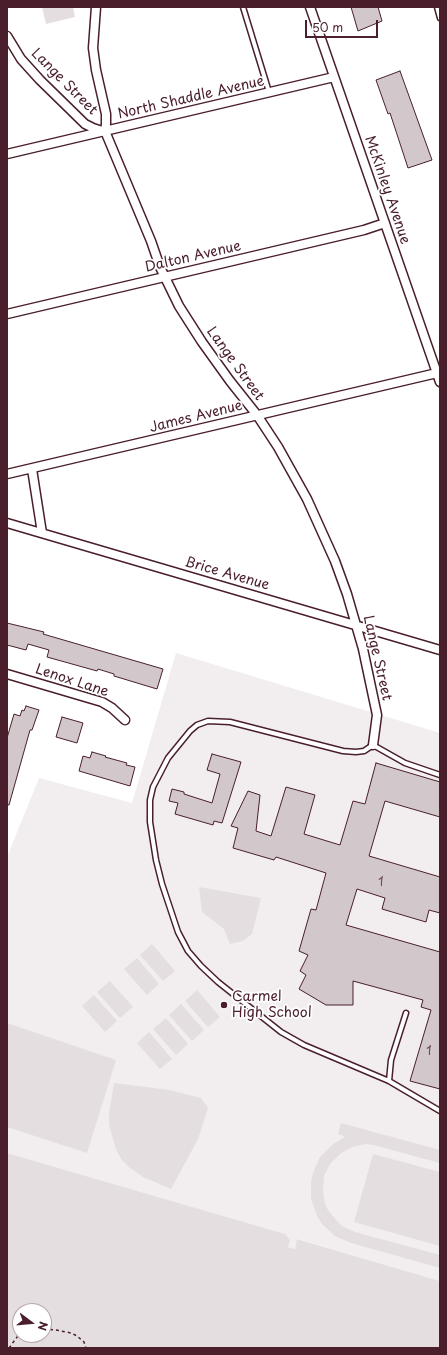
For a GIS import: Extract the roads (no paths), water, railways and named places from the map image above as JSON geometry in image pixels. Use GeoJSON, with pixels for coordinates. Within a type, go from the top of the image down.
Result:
{"type":"FeatureCollection","features":[{"type":"Feature","properties":{"kind":"street"},"geometry":{"type":"LineString","coordinates":[[96,7],[93,48],[96,70],[106,114],[105,131]]}},
{"type":"Feature","properties":{"kind":"street","name":"McKinley Avenue"},"geometry":{"type":"LineString","coordinates":[[310,7],[440,382]]}},
{"type":"Feature","properties":{"kind":"street","name":"Lange Street"},"geometry":{"type":"LineString","coordinates":[[7,36],[21,59],[85,124],[105,131],[152,241],[165,277],[179,306],[202,342],[257,415],[278,447],[307,499],[335,560],[357,626],[376,715],[373,745]]}},
{"type":"Feature","properties":{"kind":"street","name":"North Shaddle Avenue"},"geometry":{"type":"LineString","coordinates":[[7,154],[334,77]]}},
{"type":"Feature","properties":{"kind":"street","name":"Dalton Avenue"},"geometry":{"type":"LineString","coordinates":[[7,314],[364,230],[385,223]]}},
{"type":"Feature","properties":{"kind":"street","name":"James Avenue"},"geometry":{"type":"LineString","coordinates":[[7,474],[437,373]]}},
{"type":"Feature","properties":{"kind":"street"},"geometry":{"type":"LineString","coordinates":[[32,469],[42,533]]}},
{"type":"Feature","properties":{"kind":"street","name":"Brice Avenue"},"geometry":{"type":"LineString","coordinates":[[7,523],[440,650]]}},
{"type":"Feature","properties":{"kind":"street","name":"Lenox Lane"},"geometry":{"type":"LineString","coordinates":[[7,674],[102,702],[112,708],[125,720]]}},
{"type":"Feature","properties":{"kind":"lane"},"geometry":{"type":"LineString","coordinates":[[243,7],[269,93]]}},
{"type":"Feature","properties":{"kind":"lane"},"geometry":{"type":"LineString","coordinates":[[437,7],[440,18]]}},
{"type":"Feature","properties":{"kind":"lane"},"geometry":{"type":"LineString","coordinates":[[440,775],[405,763],[373,745],[364,751],[343,751],[230,722],[208,721],[197,725],[190,731],[168,758],[159,773],[153,787],[150,800],[150,822],[156,860],[162,884],[178,932],[188,951],[201,966],[218,982],[281,1032],[304,1046],[389,1081],[440,1111]]}},
{"type":"Feature","properties":{"kind":"lane"},"geometry":{"type":"LineString","coordinates":[[389,1081],[391,1060],[406,1012]]}},
{"type":"Feature","properties":{"kind":"place","name":"Carmel High School"},"geometry":{"type":"Point","coordinates":[224,1005]}}]}
